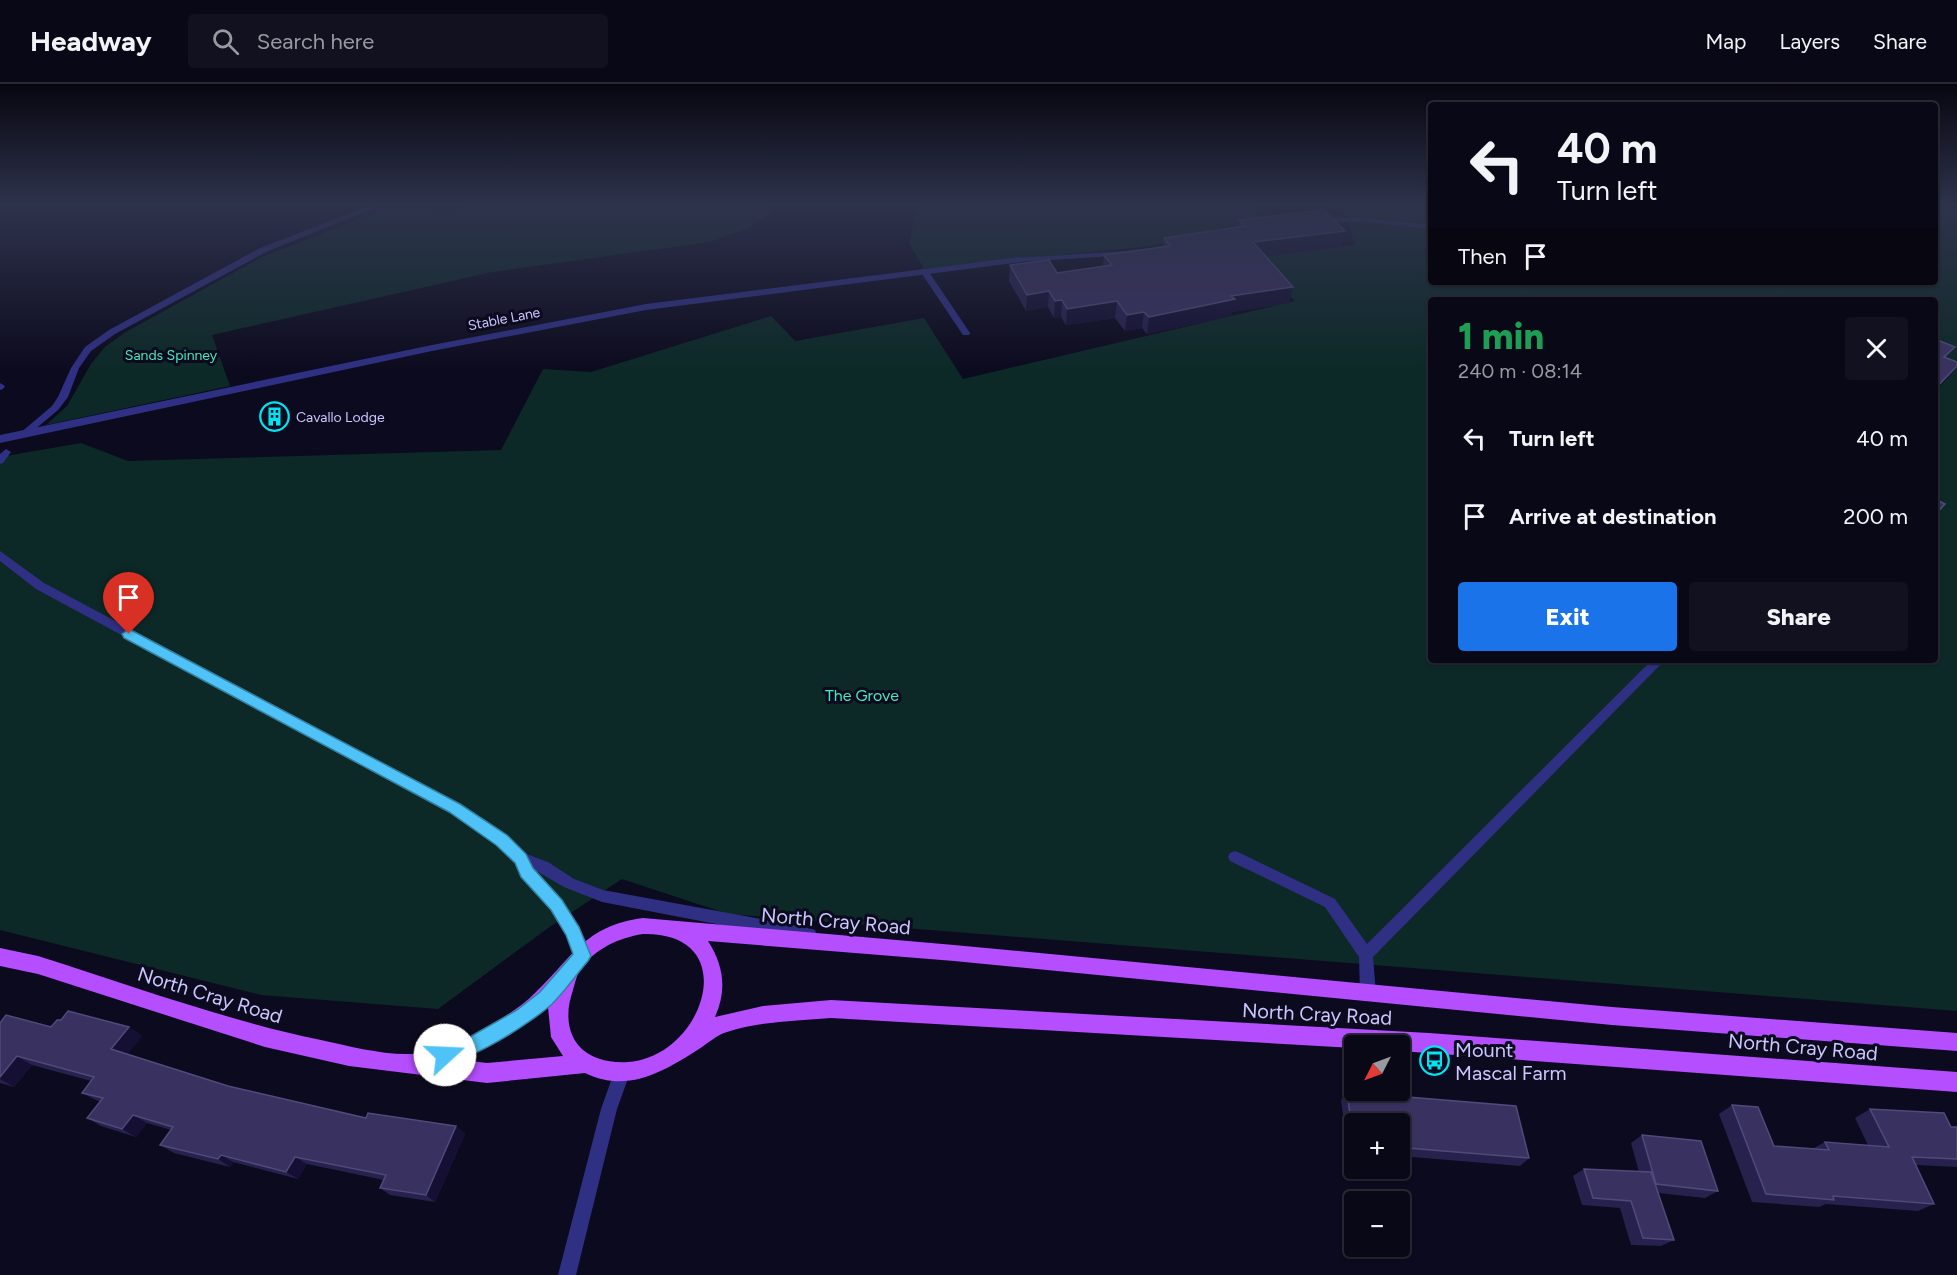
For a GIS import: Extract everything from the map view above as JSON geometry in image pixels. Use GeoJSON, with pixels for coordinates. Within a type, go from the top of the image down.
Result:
{"type":"FeatureCollection","features":[{"type":"Feature","properties":{"kind":"main road"},"geometry":{"type":"LineString","coordinates":[[410,1064],[462,1051],[503,1028],[546,998],[577,962],[604,938],[634,927],[658,925],[680,930],[698,942],[710,960],[715,981],[711,1005],[701,1028],[683,1048],[664,1061],[643,1070],[622,1073],[601,1071],[584,1064],[568,1050],[558,1032],[555,1011],[560,989],[577,962]]}},
{"type":"Feature","properties":{"kind":"main road","name":"North Cray Road"},"geometry":{"type":"LineString","coordinates":[[680,930],[1612,1016],[1957,1042]]}},
{"type":"Feature","properties":{"kind":"main road","name":"North Cray Road"},"geometry":{"type":"LineString","coordinates":[[0,957],[49,969],[265,1038],[349,1056],[487,1073],[584,1064]]}},
{"type":"Feature","properties":{"kind":"main road","name":"North Cray Road"},"geometry":{"type":"LineString","coordinates":[[683,1048],[721,1024],[763,1015],[831,1009],[1429,1044],[1957,1082]]}},
{"type":"Feature","properties":{"kind":"street","name":"Stable Lane"},"geometry":{"type":"LineString","coordinates":[[0,439],[421,350],[646,307],[1019,260]]}},
{"type":"Feature","properties":{"kind":"lane"},"geometry":{"type":"LineString","coordinates":[[24,434],[55,408],[63,398],[75,368],[88,349],[112,332],[245,260]]}},
{"type":"Feature","properties":{"kind":"lane"},"geometry":{"type":"LineString","coordinates":[[1019,260],[1025,260]]}},
{"type":"Feature","properties":{"kind":"lane"},"geometry":{"type":"LineString","coordinates":[[924,271],[966,333]]}},
{"type":"Feature","properties":{"kind":"lane"},"geometry":{"type":"LineString","coordinates":[[0,555],[11,566],[40,586],[455,808],[501,840],[521,859],[527,872],[556,905],[568,923],[577,962]]}},
{"type":"Feature","properties":{"kind":"lane"},"geometry":{"type":"LineString","coordinates":[[1366,955],[1656,663]]}},
{"type":"Feature","properties":{"kind":"lane"},"geometry":{"type":"LineString","coordinates":[[1235,857],[1330,903],[1366,955],[1368,993]]}},
{"type":"Feature","properties":{"kind":"lane"},"geometry":{"type":"LineString","coordinates":[[521,859],[543,866],[569,883],[602,896],[796,931],[843,944]]}},
{"type":"Feature","properties":{"kind":"lane"},"geometry":{"type":"LineString","coordinates":[[567,1275],[609,1108],[622,1073]]}},
{"type":"Feature","properties":{"kind":"green space","name":"Sands Spinney"},"geometry":{"type":"Polygon","coordinates":[[[257,260],[582,260],[492,272],[212,335],[230,386],[46,425],[67,406],[91,364],[105,347],[124,333],[257,260]]]}},
{"type":"Feature","properties":{"kind":"green space"},"geometry":{"type":"Polygon","coordinates":[[[919,260],[1017,260],[924,269],[919,260]]]}},
{"type":"Feature","properties":{"kind":"green space","name":"The Grove"},"geometry":{"type":"Polygon","coordinates":[[[1256,260],[1428,260],[1428,285],[1938,285],[1938,260],[1957,260],[1957,1011],[728,914],[622,879],[551,926],[438,1009],[261,995],[0,930],[0,457],[81,443],[128,461],[501,450],[543,369],[591,372],[771,316],[795,341],[924,318],[963,379],[1295,301],[1256,260]]]}},
{"type":"Feature","properties":{"kind":"building"},"geometry":{"type":"Polygon","coordinates":[[[1049,260],[1057,273],[1112,265],[1108,260],[1269,260],[1293,287],[1231,296],[1235,299],[1149,317],[1144,312],[1127,315],[1117,301],[1067,309],[1062,300],[1055,301],[1049,291],[1027,295],[1010,265],[1049,260]]]}},
{"type":"Feature","properties":{"kind":"building"},"geometry":{"type":"Polygon","coordinates":[[[1938,340],[1955,347],[1944,357],[1957,362],[1957,366],[1938,386],[1938,340]]]}},
{"type":"Feature","properties":{"kind":"building"},"geometry":{"type":"Polygon","coordinates":[[[1938,500],[1945,504],[1938,512],[1938,500]]]}},
{"type":"Feature","properties":{"kind":"building"},"geometry":{"type":"Polygon","coordinates":[[[68,1011],[129,1027],[111,1049],[228,1086],[366,1118],[368,1113],[456,1126],[426,1195],[380,1188],[386,1175],[295,1157],[286,1172],[221,1155],[218,1159],[160,1145],[173,1127],[133,1115],[122,1129],[87,1118],[103,1098],[82,1093],[94,1077],[17,1056],[0,1077],[0,1023],[6,1015],[51,1027],[68,1011]]]}},
{"type":"Feature","properties":{"kind":"building"},"geometry":{"type":"Polygon","coordinates":[[[1410,1097],[1516,1106],[1529,1158],[1410,1148],[1410,1113],[1350,1113],[1348,1101],[1410,1101],[1410,1097]]]}},
{"type":"Feature","properties":{"kind":"building"},"geometry":{"type":"Polygon","coordinates":[[[1732,1105],[1758,1107],[1774,1146],[1829,1150],[1825,1142],[1889,1147],[1870,1109],[1944,1113],[1951,1127],[1957,1127],[1957,1159],[1912,1157],[1934,1204],[1833,1196],[1834,1200],[1766,1194],[1732,1105]]]}},
{"type":"Feature","properties":{"kind":"building"},"geometry":{"type":"Polygon","coordinates":[[[1642,1135],[1701,1141],[1718,1191],[1656,1184],[1642,1135]]]}},
{"type":"Feature","properties":{"kind":"building"},"geometry":{"type":"Polygon","coordinates":[[[1584,1169],[1651,1172],[1674,1240],[1643,1238],[1631,1201],[1593,1198],[1584,1169]]]}},
{"type":"Feature","properties":{"kind":"place","name":"Cavallo Lodge"},"geometry":{"type":"Point","coordinates":[275,417]}},
{"type":"Feature","properties":{"kind":"place","name":"Mount Mascal Farm"},"geometry":{"type":"Point","coordinates":[1434,1061]}},
{"type":"Feature","properties":{"kind":"route"},"geometry":{"type":"LineString","coordinates":[[129,634],[455,808],[501,840],[521,859],[527,872],[556,905],[573,932],[582,956],[546,998],[523,1016],[462,1051],[445,1055]]}}]}
